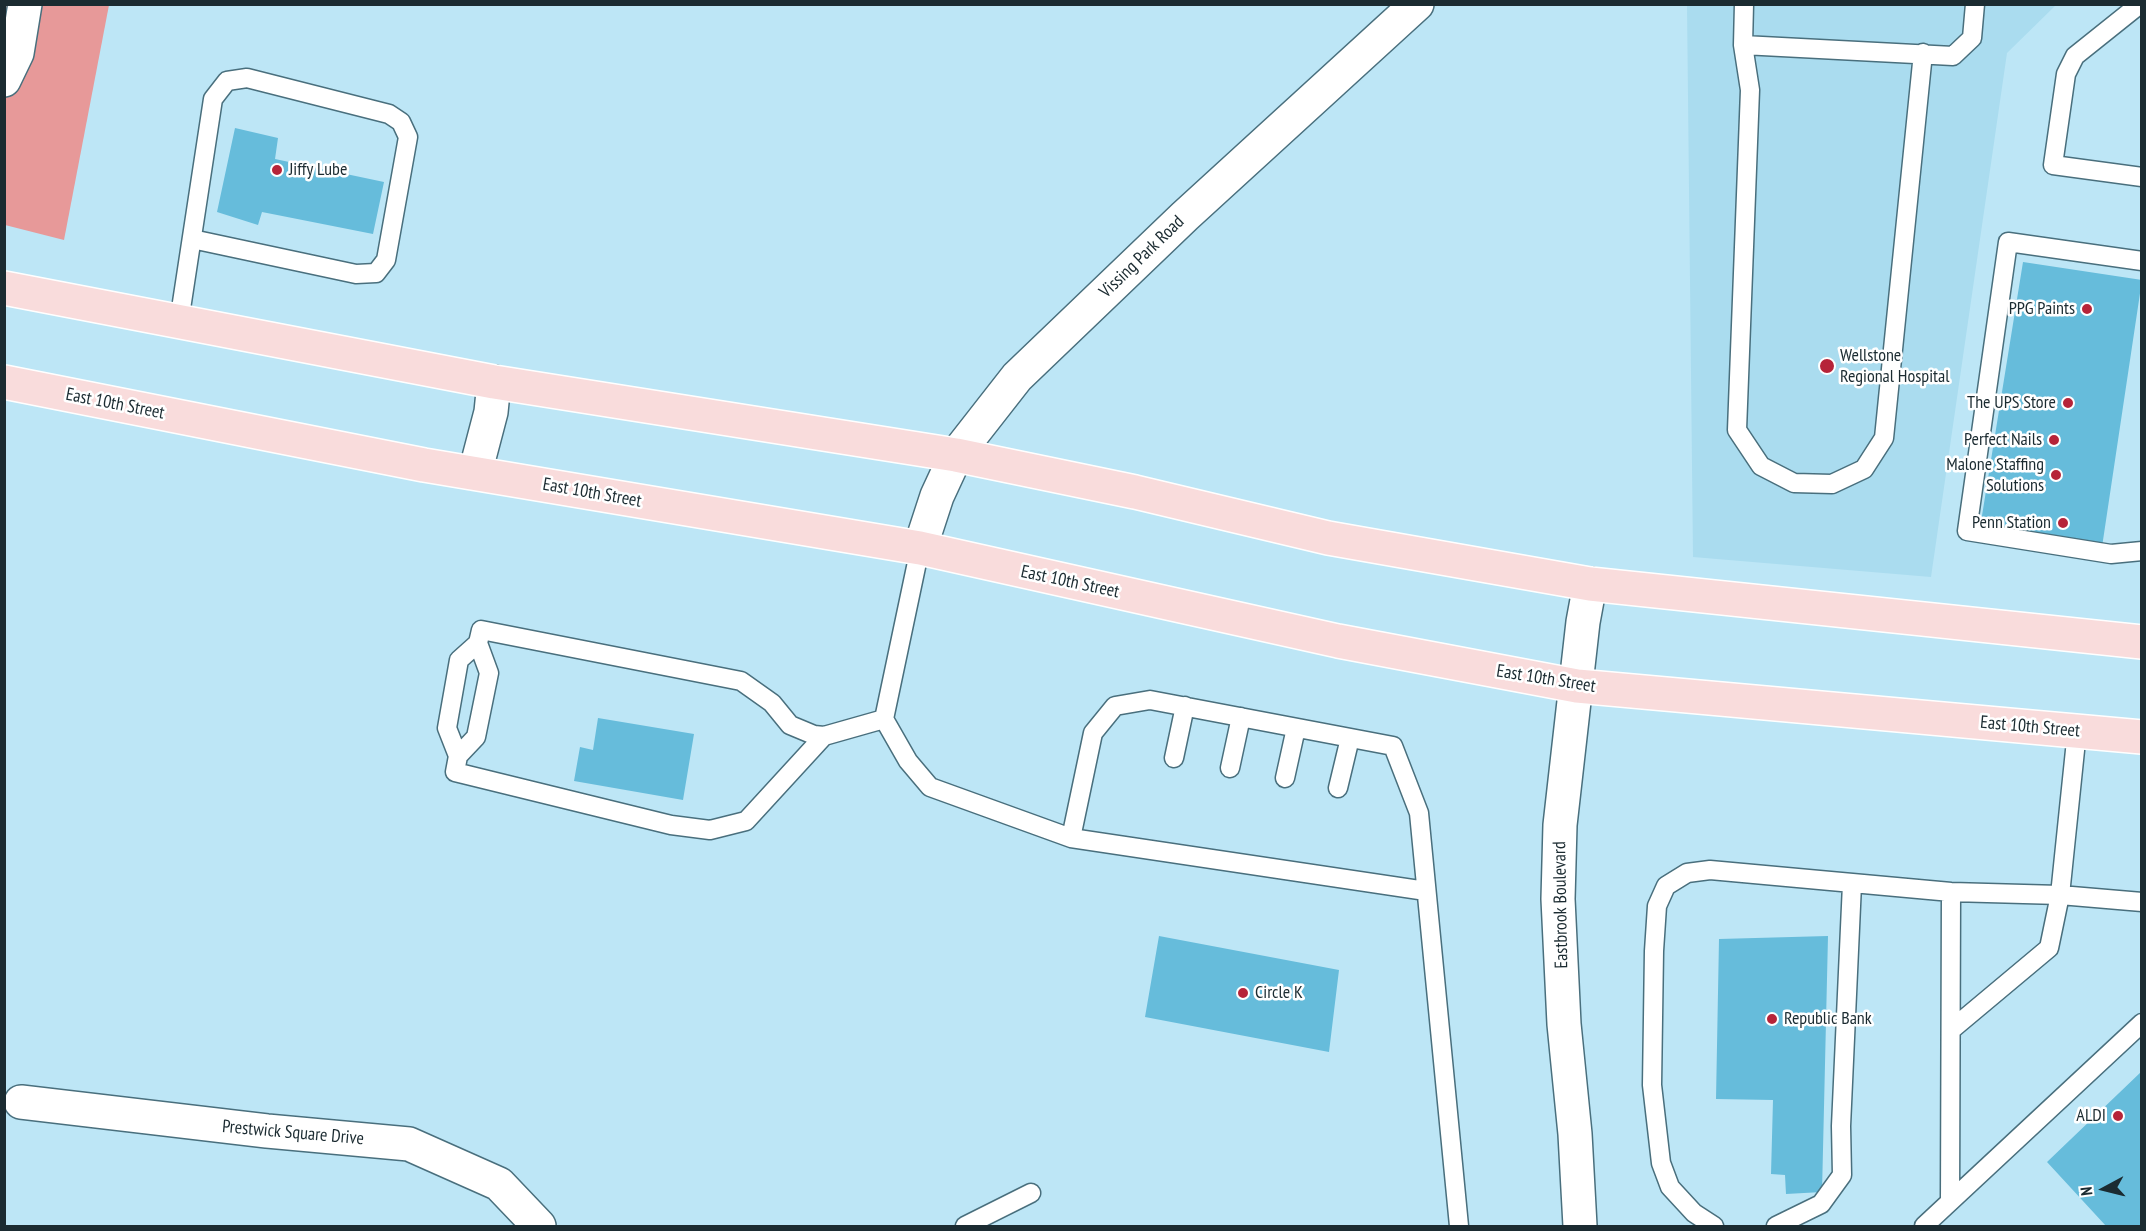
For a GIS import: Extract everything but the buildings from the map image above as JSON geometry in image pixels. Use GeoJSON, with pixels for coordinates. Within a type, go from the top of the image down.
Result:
{"type":"FeatureCollection","features":[{"type":"Feature","properties":{"kind":"main road"},"geometry":{"type":"LineString","coordinates":[[4,288],[494,382],[956,455],[1135,492],[1328,538],[1590,584],[2142,642]]}},
{"type":"Feature","properties":{"kind":"main road","name":"East 10th Street"},"geometry":{"type":"LineString","coordinates":[[4,382],[475,473],[920,548],[1338,641],[1577,686],[2142,737]]}},
{"type":"Feature","properties":{"kind":"street"},"geometry":{"type":"LineString","coordinates":[[4,80],[17,52],[25,4]]}},
{"type":"Feature","properties":{"kind":"street","name":"Vissing Park Road"},"geometry":{"type":"LineString","coordinates":[[920,548],[937,496],[956,455],[1017,377],[1185,216],[1417,4]]}},
{"type":"Feature","properties":{"kind":"street"},"geometry":{"type":"LineString","coordinates":[[475,473],[491,412],[494,382]]}},
{"type":"Feature","properties":{"kind":"street","name":"Eastbrook Boulevard"},"geometry":{"type":"LineString","coordinates":[[1580,1227],[1575,1134],[1564,1024],[1558,899],[1560,825],[1590,584]]}},
{"type":"Feature","properties":{"kind":"street","name":"Prestwick Square Drive"},"geometry":{"type":"LineString","coordinates":[[21,1102],[267,1131],[409,1144],[499,1184],[539,1227]]}},
{"type":"Feature","properties":{"kind":"lane"},"geometry":{"type":"LineString","coordinates":[[1744,4],[1743,45],[1750,90],[1737,430],[1761,466],[1794,483],[1832,484],[1864,469],[1884,438],[1923,53]]}},
{"type":"Feature","properties":{"kind":"lane"},"geometry":{"type":"LineString","coordinates":[[1743,45],[1953,56],[1972,38],[1976,4]]}},
{"type":"Feature","properties":{"kind":"lane"},"geometry":{"type":"LineString","coordinates":[[2140,4],[2075,56],[2066,75],[2053,165],[2142,177]]}},
{"type":"Feature","properties":{"kind":"lane"},"geometry":{"type":"LineString","coordinates":[[179,322],[213,99],[227,81],[247,78],[388,114],[401,122],[408,137],[386,260],[376,273],[356,274],[192,239]]}},
{"type":"Feature","properties":{"kind":"lane"},"geometry":{"type":"LineString","coordinates":[[2142,261],[2008,242],[1967,531],[2112,554],[2142,551]]}},
{"type":"Feature","properties":{"kind":"lane"},"geometry":{"type":"LineString","coordinates":[[920,548],[884,719],[908,761],[930,787],[1071,838],[1158,843],[1323,869],[1426,891]]}},
{"type":"Feature","properties":{"kind":"lane"},"geometry":{"type":"LineString","coordinates":[[479,637],[459,660],[447,728],[458,756],[455,772],[671,825],[710,830],[746,821],[824,736],[884,719]]}},
{"type":"Feature","properties":{"kind":"lane"},"geometry":{"type":"LineString","coordinates":[[479,637],[741,681],[772,703],[790,725],[824,736]]}},
{"type":"Feature","properties":{"kind":"lane"},"geometry":{"type":"LineString","coordinates":[[458,756],[476,737],[489,673],[479,637]]}},
{"type":"Feature","properties":{"kind":"lane"},"geometry":{"type":"LineString","coordinates":[[1071,838],[1093,733],[1115,706],[1150,700],[1393,746],[1419,813],[1459,1227]]}},
{"type":"Feature","properties":{"kind":"lane"},"geometry":{"type":"LineString","coordinates":[[1174,758],[1185,706]]}},
{"type":"Feature","properties":{"kind":"lane"},"geometry":{"type":"LineString","coordinates":[[1230,768],[1241,717]]}},
{"type":"Feature","properties":{"kind":"lane"},"geometry":{"type":"LineString","coordinates":[[1285,778],[1296,728]]}},
{"type":"Feature","properties":{"kind":"lane"},"geometry":{"type":"LineString","coordinates":[[1951,1030],[2049,948],[2060,895],[2077,731]]}},
{"type":"Feature","properties":{"kind":"lane"},"geometry":{"type":"LineString","coordinates":[[1338,788],[1350,738]]}},
{"type":"Feature","properties":{"kind":"lane"},"geometry":{"type":"LineString","coordinates":[[1714,1227],[1694,1213],[1670,1187],[1660,1163],[1652,1085],[1654,951],[1657,906],[1666,886],[1687,873],[1710,870],[1951,892],[2060,895],[2142,902]]}},
{"type":"Feature","properties":{"kind":"lane"},"geometry":{"type":"LineString","coordinates":[[1776,1227],[1821,1204],[1842,1175],[1841,1126],[1852,884]]}},
{"type":"Feature","properties":{"kind":"lane"},"geometry":{"type":"LineString","coordinates":[[1950,1201],[1951,892]]}},
{"type":"Feature","properties":{"kind":"lane"},"geometry":{"type":"LineString","coordinates":[[1924,1227],[2142,1023]]}},
{"type":"Feature","properties":{"kind":"lane"},"geometry":{"type":"LineString","coordinates":[[965,1227],[1031,1193]]}},
{"type":"Feature","properties":{"kind":"shaded area"},"geometry":{"type":"Polygon","coordinates":[[[5,5],[109,5],[64,240],[5,225],[5,5]]]}},
{"type":"Feature","properties":{"kind":"shaded area","name":"Wellstone Regional Hospital"},"geometry":{"type":"Polygon","coordinates":[[[1687,5],[2056,5],[2007,53],[1931,577],[1693,557],[1687,5]]]}},
{"type":"Feature","properties":{"kind":"place","name":"Jiffy Lube"},"geometry":{"type":"Point","coordinates":[277,170]}},
{"type":"Feature","properties":{"kind":"place","name":"PPG Paints"},"geometry":{"type":"Point","coordinates":[2087,309]}},
{"type":"Feature","properties":{"kind":"place","name":"Wellstone Regional Hospital"},"geometry":{"type":"Point","coordinates":[1827,366]}},
{"type":"Feature","properties":{"kind":"place","name":"The UPS Store"},"geometry":{"type":"Point","coordinates":[2068,403]}},
{"type":"Feature","properties":{"kind":"place","name":"Perfect Nails"},"geometry":{"type":"Point","coordinates":[2054,440]}},
{"type":"Feature","properties":{"kind":"place","name":"Malone Staffing Solutions"},"geometry":{"type":"Point","coordinates":[2056,475]}},
{"type":"Feature","properties":{"kind":"place","name":"Penn Station"},"geometry":{"type":"Point","coordinates":[2063,523]}},
{"type":"Feature","properties":{"kind":"place","name":"Circle K"},"geometry":{"type":"Point","coordinates":[1243,993]}},
{"type":"Feature","properties":{"kind":"place","name":"Republic Bank"},"geometry":{"type":"Point","coordinates":[1772,1019]}},
{"type":"Feature","properties":{"kind":"place","name":"ALDI"},"geometry":{"type":"Point","coordinates":[2118,1116]}}]}
